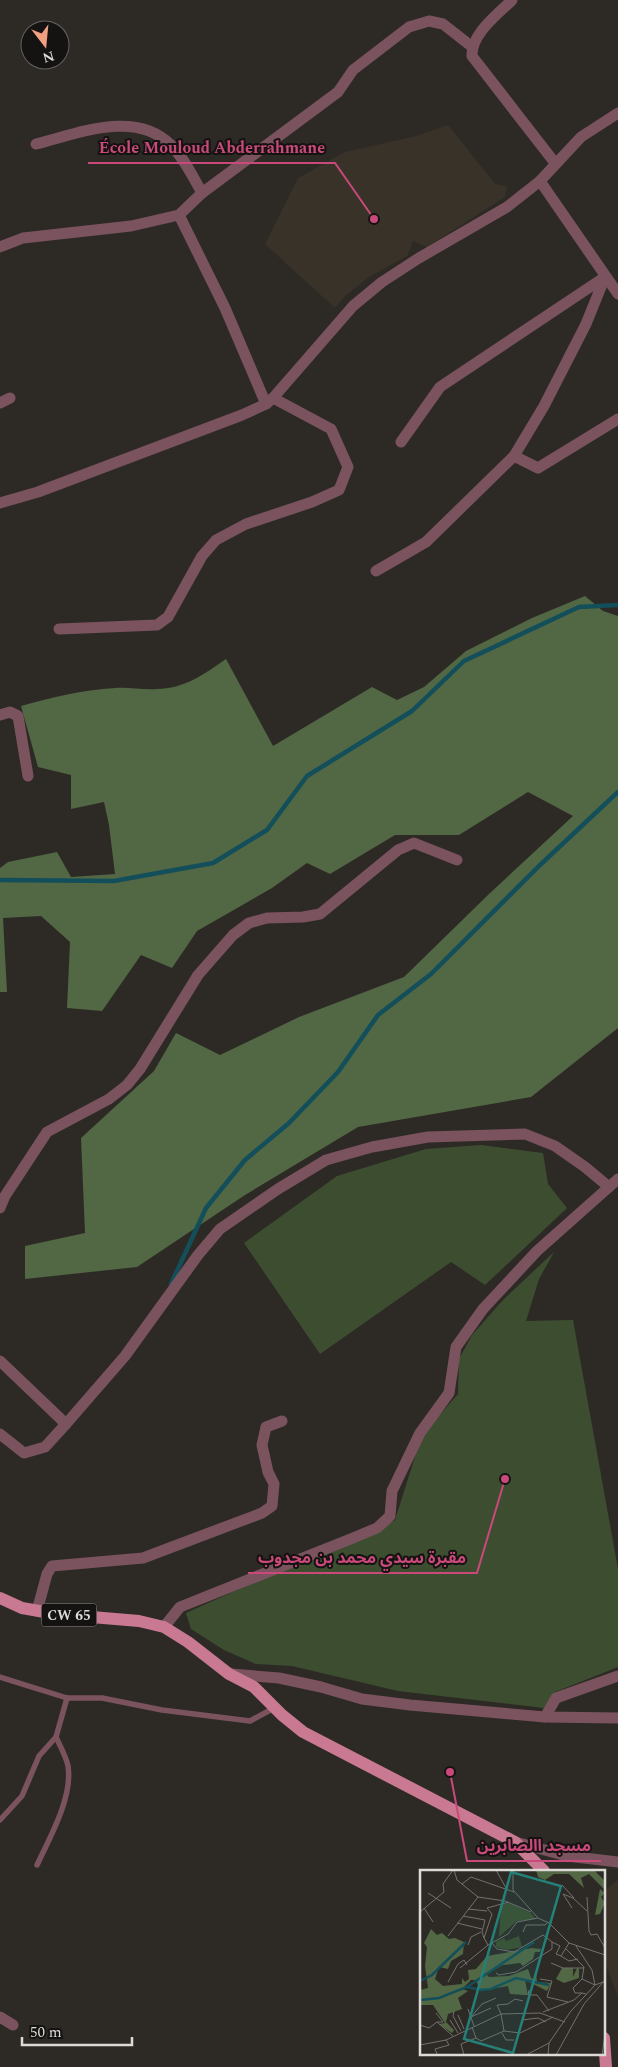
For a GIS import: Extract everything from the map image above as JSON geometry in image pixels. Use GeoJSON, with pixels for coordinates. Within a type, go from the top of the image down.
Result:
{"type":"FeatureCollection","features":[{"type":"Feature","properties":{"kind":"main road","name":"CW 65"},"geometry":{"type":"LineString","coordinates":[[0,1598],[22,1608],[38,1611],[140,1621],[164,1627]]}},
{"type":"Feature","properties":{"kind":"main road"},"geometry":{"type":"LineString","coordinates":[[164,1627],[188,1642],[228,1674],[254,1687],[274,1708],[303,1732],[515,1842],[543,1870]]}},
{"type":"Feature","properties":{"kind":"main road"},"geometry":{"type":"LineString","coordinates":[[605,2054],[606,2067]]}},
{"type":"Feature","properties":{"kind":"street"},"geometry":{"type":"LineString","coordinates":[[512,0],[480,33],[471,46],[472,56],[555,163]]}},
{"type":"Feature","properties":{"kind":"street"},"geometry":{"type":"LineString","coordinates":[[0,247],[23,238],[131,226],[179,214],[202,193],[338,92],[352,70],[409,27],[429,21],[444,24],[471,46]]}},
{"type":"Feature","properties":{"kind":"street"},"geometry":{"type":"LineString","coordinates":[[0,503],[38,492],[242,415],[270,401],[353,306],[382,282],[419,258],[507,207],[540,181],[581,137],[618,114]]}},
{"type":"Feature","properties":{"kind":"street"},"geometry":{"type":"LineString","coordinates":[[36,144],[100,128],[126,125],[151,132],[170,144],[186,165],[202,193]]}},
{"type":"Feature","properties":{"kind":"street"},"geometry":{"type":"LineString","coordinates":[[540,181],[618,294]]}},
{"type":"Feature","properties":{"kind":"street"},"geometry":{"type":"LineString","coordinates":[[59,629],[156,625],[168,617],[202,556],[216,540],[246,524],[312,502],[339,490],[348,467],[330,429],[270,401],[179,214]]}},
{"type":"Feature","properties":{"kind":"street"},"geometry":{"type":"LineString","coordinates":[[401,442],[440,387],[605,277]]}},
{"type":"Feature","properties":{"kind":"street"},"geometry":{"type":"LineString","coordinates":[[376,571],[426,542],[514,456],[544,406],[586,324],[605,277]]}},
{"type":"Feature","properties":{"kind":"street"},"geometry":{"type":"LineString","coordinates":[[286,370],[301,365]]}},
{"type":"Feature","properties":{"kind":"street"},"geometry":{"type":"LineString","coordinates":[[514,456],[538,468],[618,419]]}},
{"type":"Feature","properties":{"kind":"street"},"geometry":{"type":"LineString","coordinates":[[0,715],[10,712],[18,716],[28,776]]}},
{"type":"Feature","properties":{"kind":"street"},"geometry":{"type":"LineString","coordinates":[[0,1208],[5,1196],[47,1132],[109,1099],[127,1085],[140,1069],[198,975],[233,935],[249,924],[267,918],[303,917],[320,914],[398,850],[414,843],[457,860]]}},
{"type":"Feature","properties":{"kind":"street"},"geometry":{"type":"LineString","coordinates":[[0,1434],[24,1453],[45,1448],[125,1356],[198,1254],[220,1228],[278,1189],[326,1160],[372,1147],[428,1136],[525,1134],[555,1146],[609,1187]]}},
{"type":"Feature","properties":{"kind":"street"},"geometry":{"type":"LineString","coordinates":[[164,1627],[180,1608],[377,1528],[390,1516],[392,1492],[420,1433],[449,1393],[456,1347],[483,1309],[537,1251],[618,1179]]}},
{"type":"Feature","properties":{"kind":"street"},"geometry":{"type":"LineString","coordinates":[[0,1361],[66,1424]]}},
{"type":"Feature","properties":{"kind":"street"},"geometry":{"type":"LineString","coordinates":[[38,1611],[47,1574],[52,1566],[143,1558],[262,1513],[272,1506],[274,1484],[268,1472],[262,1445],[266,1428],[282,1421]]}},
{"type":"Feature","properties":{"kind":"street"},"geometry":{"type":"LineString","coordinates":[[228,1674],[279,1678],[321,1687],[362,1699],[545,1717],[618,1718]]}},
{"type":"Feature","properties":{"kind":"street"},"geometry":{"type":"LineString","coordinates":[[545,1717],[556,1698],[618,1676]]}},
{"type":"Feature","properties":{"kind":"street"},"geometry":{"type":"LineString","coordinates":[[515,1842],[567,1856],[618,1862]]}},
{"type":"Feature","properties":{"kind":"street"},"geometry":{"type":"LineString","coordinates":[[0,2017],[13,2025]]}},
{"type":"Feature","properties":{"kind":"lane"},"geometry":{"type":"LineString","coordinates":[[0,1677],[67,1698],[102,1698],[162,1710],[250,1721],[274,1708]]}},
{"type":"Feature","properties":{"kind":"lane"},"geometry":{"type":"LineString","coordinates":[[0,1820],[22,1796],[39,1756],[56,1737],[67,1698]]}},
{"type":"Feature","properties":{"kind":"lane"},"geometry":{"type":"LineString","coordinates":[[37,1865],[62,1808],[67,1786],[68,1766],[56,1737]]}},
{"type":"Feature","properties":{"kind":"shaded area"},"geometry":{"type":"Polygon","coordinates":[[[448,125],[495,184],[507,186],[505,197],[427,247],[413,241],[407,256],[369,277],[346,295],[335,308],[265,244],[298,178],[345,152],[416,136],[448,125]]]}},
{"type":"Feature","properties":{"kind":"shaded area"},"geometry":{"type":"Polygon","coordinates":[[[618,1880],[618,1996],[606,1966],[606,1889],[618,1880]]]}},
{"type":"Feature","properties":{"kind":"green space"},"geometry":{"type":"Polygon","coordinates":[[[585,596],[603,611],[618,616],[618,1028],[531,1097],[358,1127],[245,1195],[137,1267],[25,1279],[25,1246],[85,1233],[81,1138],[154,1071],[176,1033],[220,1055],[299,1017],[404,977],[573,816],[528,792],[459,835],[395,835],[330,874],[307,863],[272,888],[197,931],[172,968],[141,955],[102,1011],[67,1008],[70,942],[41,916],[3,918],[7,992],[0,992],[0,868],[8,862],[57,852],[71,877],[115,874],[109,825],[104,802],[71,809],[71,775],[38,767],[21,706],[90,690],[120,688],[157,689],[176,686],[202,675],[226,659],[273,746],[372,687],[397,700],[424,687],[466,651],[532,618],[585,596]]]}},
{"type":"Feature","properties":{"kind":"green space"},"geometry":{"type":"Polygon","coordinates":[[[481,1145],[543,1153],[548,1184],[567,1208],[485,1285],[451,1262],[320,1354],[244,1243],[337,1176],[426,1149],[481,1145]]]}},
{"type":"Feature","properties":{"kind":"green space"},"geometry":{"type":"Polygon","coordinates":[[[554,1252],[539,1279],[526,1321],[573,1320],[618,1569],[618,1667],[555,1692],[544,1708],[398,1691],[292,1666],[256,1664],[224,1650],[191,1629],[186,1613],[268,1576],[372,1533],[395,1520],[419,1444],[436,1419],[458,1394],[459,1359],[472,1335],[503,1300],[554,1252]]]}},
{"type":"Feature","properties":{"kind":"waterway"},"geometry":{"type":"LineString","coordinates":[[0,880],[114,881],[213,863],[267,830],[307,776],[412,711],[464,661],[579,607],[618,605]]}},
{"type":"Feature","properties":{"kind":"waterway"},"geometry":{"type":"LineString","coordinates":[[171,1284],[206,1208],[245,1160],[289,1123],[338,1072],[378,1015],[431,974],[539,866],[618,792]]}},
{"type":"Feature","properties":{"kind":"place","name":"École Mouloud Abderrahmane"},"geometry":{"type":"Point","coordinates":[374,219]}},
{"type":"Feature","properties":{"kind":"place","name":"مقبرة سيدي محمد بن مجدوب"},"geometry":{"type":"Point","coordinates":[505,1479]}},
{"type":"Feature","properties":{"kind":"place","name":"مسجد االصابرين"},"geometry":{"type":"Point","coordinates":[450,1772]}}]}
